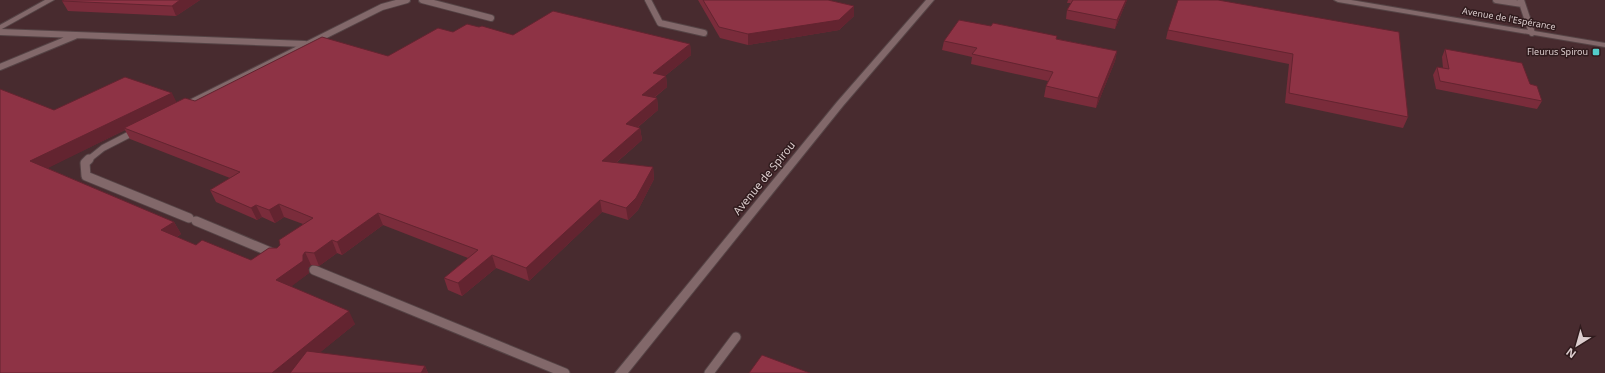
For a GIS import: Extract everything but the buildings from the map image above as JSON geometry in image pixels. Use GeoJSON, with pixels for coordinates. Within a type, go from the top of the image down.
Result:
{"type":"FeatureCollection","features":[{"type":"Feature","properties":{"kind":"street"},"geometry":{"type":"LineString","coordinates":[[0,28],[50,0]]}},
{"type":"Feature","properties":{"kind":"street","name":"Avenue de Spirou"},"geometry":{"type":"LineString","coordinates":[[621,373],[840,104],[930,0]]}},
{"type":"Feature","properties":{"kind":"street","name":"Avenue de l'Espérance"},"geometry":{"type":"LineString","coordinates":[[1338,0],[1605,45]]}},
{"type":"Feature","properties":{"kind":"lane"},"geometry":{"type":"LineString","coordinates":[[180,108],[382,7],[407,0]]}},
{"type":"Feature","properties":{"kind":"lane"},"geometry":{"type":"LineString","coordinates":[[422,0],[491,18]]}},
{"type":"Feature","properties":{"kind":"lane"},"geometry":{"type":"LineString","coordinates":[[648,0],[660,23],[704,33]]}},
{"type":"Feature","properties":{"kind":"lane"},"geometry":{"type":"LineString","coordinates":[[1496,0],[1522,2],[1532,33]]}},
{"type":"Feature","properties":{"kind":"lane"},"geometry":{"type":"LineString","coordinates":[[0,32],[307,44]]}},
{"type":"Feature","properties":{"kind":"lane"},"geometry":{"type":"LineString","coordinates":[[0,67],[78,35]]}},
{"type":"Feature","properties":{"kind":"lane"},"geometry":{"type":"LineString","coordinates":[[145,126],[103,148],[85,163],[86,176],[280,256]]}},
{"type":"Feature","properties":{"kind":"lane"},"geometry":{"type":"LineString","coordinates":[[314,270],[565,373]]}},
{"type":"Feature","properties":{"kind":"lane"},"geometry":{"type":"LineString","coordinates":[[709,373],[736,337]]}},
{"type":"Feature","properties":{"kind":"shaded area"},"geometry":{"type":"Polygon","coordinates":[[[0,0],[1605,0],[1605,373],[0,373],[0,0]]]}},
{"type":"Feature","properties":{"kind":"place","name":"Fleurus Spirou"},"geometry":{"type":"Point","coordinates":[1596,52]}}]}
